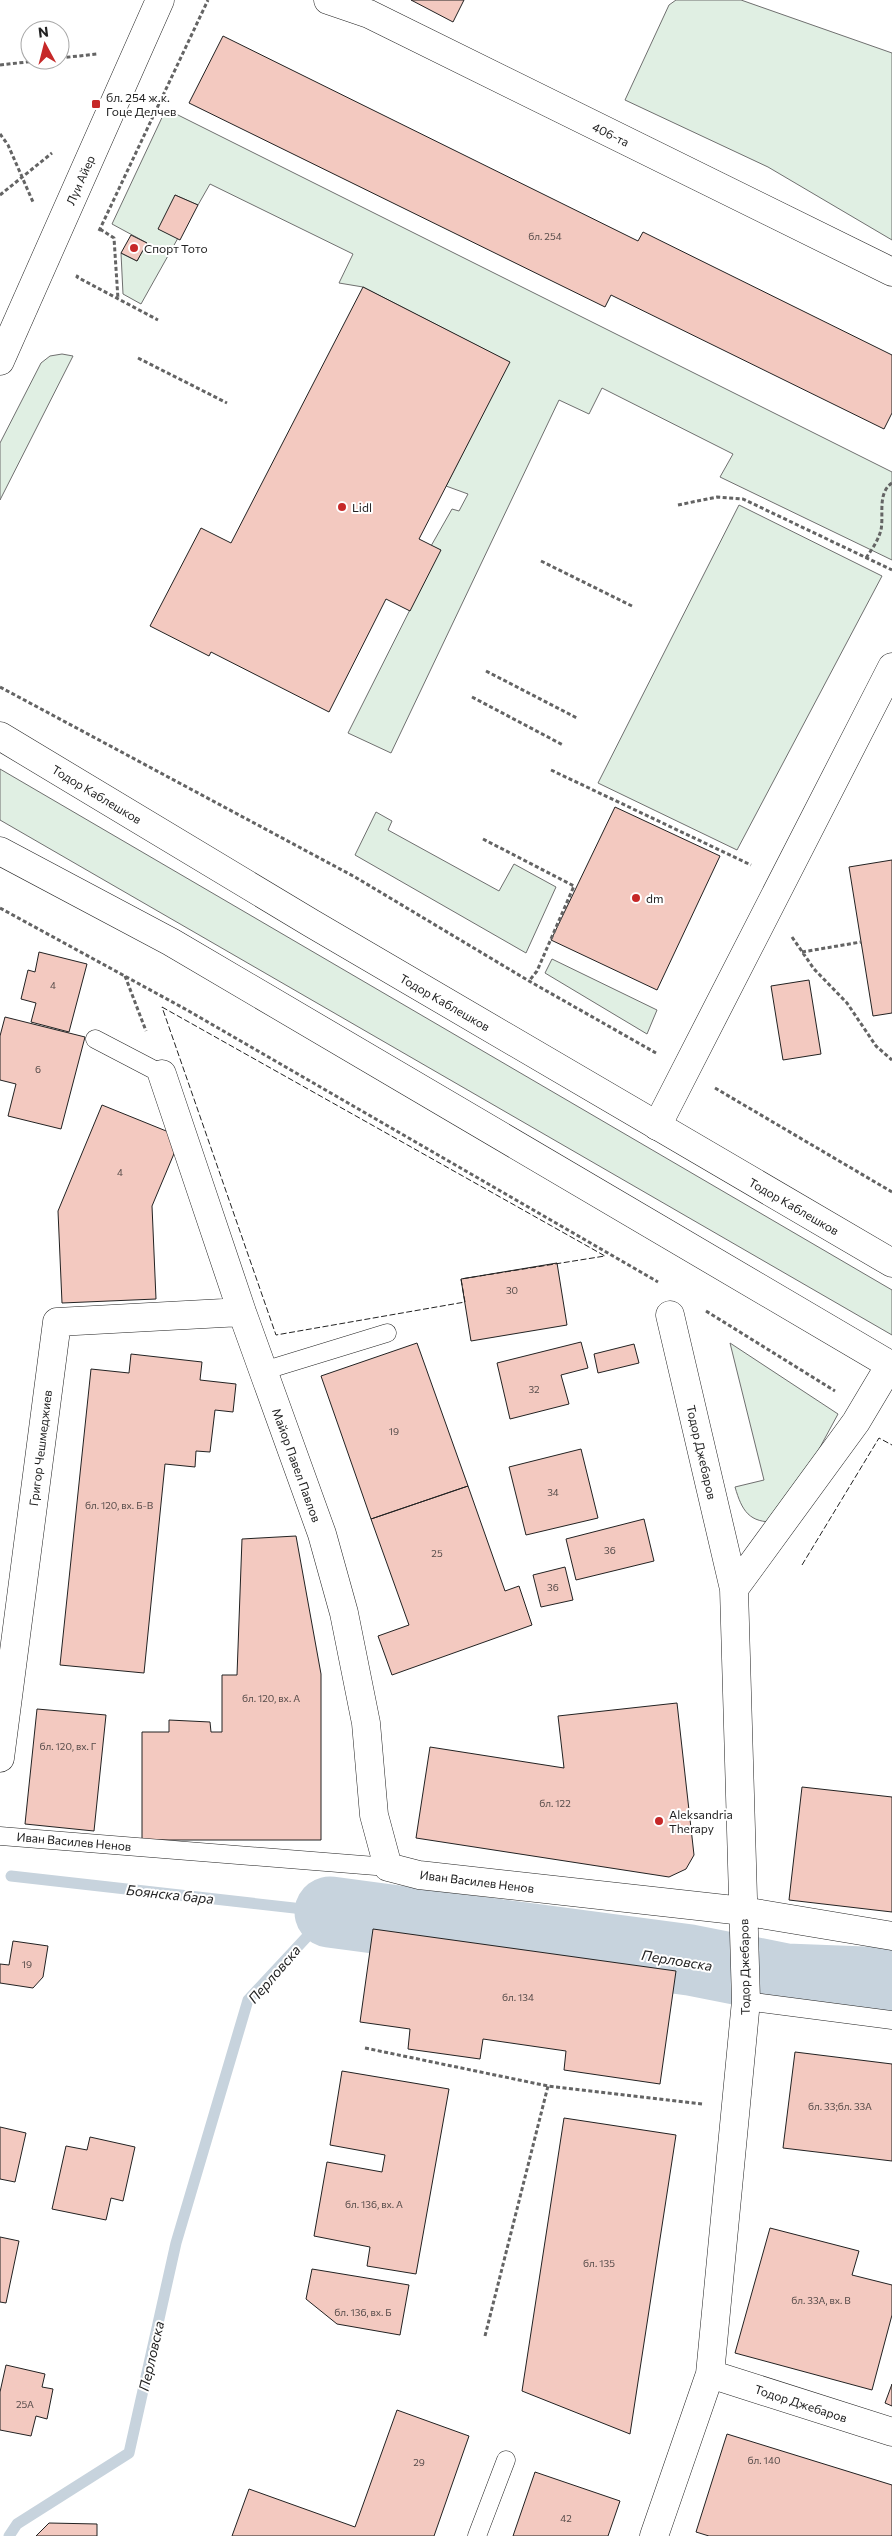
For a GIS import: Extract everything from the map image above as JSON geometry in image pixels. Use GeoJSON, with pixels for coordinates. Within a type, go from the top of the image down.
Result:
{"type":"FeatureCollection","features":[{"type":"Feature","properties":{"kind":"street","name":"Луи Айер"},"geometry":{"type":"LineString","coordinates":[[0,361],[160,0]]}},
{"type":"Feature","properties":{"kind":"street","name":"406-та"},"geometry":{"type":"LineString","coordinates":[[328,0],[369,14],[892,272]]}},
{"type":"Feature","properties":{"kind":"street"},"geometry":{"type":"LineString","coordinates":[[657,1126],[892,667]]}},
{"type":"Feature","properties":{"kind":"street","name":"Тодор Каблешков"},"geometry":{"type":"LineString","coordinates":[[0,736],[311,923],[892,1263]]}},
{"type":"Feature","properties":{"kind":"street"},"geometry":{"type":"LineString","coordinates":[[0,851],[171,942],[891,1366],[856,1422],[734,1588]]}},
{"type":"Feature","properties":{"kind":"street","name":"Майор Павел Павлов"},"geometry":{"type":"LineString","coordinates":[[162,1074],[242,1312],[322,1534],[344,1612],[366,1723],[374,1815],[388,1867]]}},
{"type":"Feature","properties":{"kind":"street","name":"Григор Чешмеджиев"},"geometry":{"type":"LineString","coordinates":[[0,1758],[57,1322],[242,1312]]}},
{"type":"Feature","properties":{"kind":"street","name":"Тодор Джебаров"},"geometry":{"type":"LineString","coordinates":[[654,2536],[710,2374],[737,2108],[746,1995],[734,1588],[670,1315]]}},
{"type":"Feature","properties":{"kind":"street","name":"Иван Василев Ненов"},"geometry":{"type":"LineString","coordinates":[[388,1867],[420,1876],[892,1936]]}},
{"type":"Feature","properties":{"kind":"street","name":"Тодор Джебаров"},"geometry":{"type":"LineString","coordinates":[[710,2374],[892,2432]]}},
{"type":"Feature","properties":{"kind":"lane"},"geometry":{"type":"LineString","coordinates":[[95,1039],[162,1074]]}},
{"type":"Feature","properties":{"kind":"lane"},"geometry":{"type":"LineString","coordinates":[[264,1371],[387,1333]]}},
{"type":"Feature","properties":{"kind":"lane","name":"Иван Василев Ненов"},"geometry":{"type":"LineString","coordinates":[[0,1836],[388,1867]]}},
{"type":"Feature","properties":{"kind":"lane"},"geometry":{"type":"LineString","coordinates":[[746,1995],[892,2020]]}},
{"type":"Feature","properties":{"kind":"lane"},"geometry":{"type":"LineString","coordinates":[[477,2536],[506,2460]]}},
{"type":"Feature","properties":{"kind":"path"},"geometry":{"type":"LineString","coordinates":[[96,236],[208,0]]}},
{"type":"Feature","properties":{"kind":"path"},"geometry":{"type":"LineString","coordinates":[[0,65],[20,63]]}},
{"type":"Feature","properties":{"kind":"path"},"geometry":{"type":"LineString","coordinates":[[0,134],[8,145],[22,176]]}},
{"type":"Feature","properties":{"kind":"path"},"geometry":{"type":"LineString","coordinates":[[100,229],[114,238],[118,299]]}},
{"type":"Feature","properties":{"kind":"path"},"geometry":{"type":"LineString","coordinates":[[81,269],[77,277],[158,320]]}},
{"type":"Feature","properties":{"kind":"path"},"geometry":{"type":"LineString","coordinates":[[138,358],[227,403]]}},
{"type":"Feature","properties":{"kind":"path"},"geometry":{"type":"LineString","coordinates":[[866,558],[878,540],[881,528],[883,496],[887,486],[892,483]]}},
{"type":"Feature","properties":{"kind":"path"},"geometry":{"type":"LineString","coordinates":[[678,505],[717,497],[742,499],[892,570]]}},
{"type":"Feature","properties":{"kind":"path"},"geometry":{"type":"LineString","coordinates":[[541,561],[634,607]]}},
{"type":"Feature","properties":{"kind":"path"},"geometry":{"type":"LineString","coordinates":[[486,671],[577,718]]}},
{"type":"Feature","properties":{"kind":"path"},"geometry":{"type":"LineString","coordinates":[[0,687],[355,877],[529,982],[662,1056]]}},
{"type":"Feature","properties":{"kind":"path"},"geometry":{"type":"LineString","coordinates":[[472,697],[564,745]]}},
{"type":"Feature","properties":{"kind":"path"},"geometry":{"type":"LineString","coordinates":[[551,770],[784,880]]}},
{"type":"Feature","properties":{"kind":"path"},"geometry":{"type":"LineString","coordinates":[[483,839],[574,886],[537,971],[529,982]]}},
{"type":"Feature","properties":{"kind":"path"},"geometry":{"type":"LineString","coordinates":[[0,908],[125,976],[662,1284]]}},
{"type":"Feature","properties":{"kind":"path"},"geometry":{"type":"LineString","coordinates":[[763,920],[785,927],[814,969],[847,1003],[876,1046],[892,1060]]}},
{"type":"Feature","properties":{"kind":"path"},"geometry":{"type":"LineString","coordinates":[[802,952],[861,942]]}},
{"type":"Feature","properties":{"kind":"path"},"geometry":{"type":"LineString","coordinates":[[125,976],[162,1074]]}},
{"type":"Feature","properties":{"kind":"path"},"geometry":{"type":"LineString","coordinates":[[709,1085],[892,1192]]}},
{"type":"Feature","properties":{"kind":"path"},"geometry":{"type":"LineString","coordinates":[[703,1310],[844,1396]]}},
{"type":"Feature","properties":{"kind":"path"},"geometry":{"type":"LineString","coordinates":[[365,2048],[548,2086],[737,2108]]}},
{"type":"Feature","properties":{"kind":"path"},"geometry":{"type":"LineString","coordinates":[[485,2336],[548,2086]]}},
{"type":"Feature","properties":{"kind":"green space"},"geometry":{"type":"Polygon","coordinates":[[[676,0],[741,0],[892,53],[892,240],[768,167],[625,100],[669,5],[676,0]]]}},
{"type":"Feature","properties":{"kind":"green space"},"geometry":{"type":"Polygon","coordinates":[[[166,109],[892,472],[892,560],[720,477],[733,454],[602,388],[589,414],[559,400],[391,753],[348,733],[440,550],[431,546],[452,509],[459,511],[468,494],[446,486],[509,362],[363,287],[339,283],[353,254],[210,184],[198,205],[175,195],[178,238],[141,304],[123,294],[121,253],[137,261],[147,243],[112,224],[166,109]]]}},
{"type":"Feature","properties":{"kind":"green space"},"geometry":{"type":"Polygon","coordinates":[[[62,354],[73,356],[0,500],[0,443],[41,363],[50,356],[62,354]]]}},
{"type":"Feature","properties":{"kind":"green space"},"geometry":{"type":"Polygon","coordinates":[[[739,505],[882,576],[737,850],[598,783],[739,505]]]}},
{"type":"Feature","properties":{"kind":"green space"},"geometry":{"type":"Polygon","coordinates":[[[0,769],[892,1290],[892,1335],[0,820],[0,769]]]}},
{"type":"Feature","properties":{"kind":"green space"},"geometry":{"type":"Polygon","coordinates":[[[376,812],[392,821],[388,830],[499,891],[514,864],[556,887],[526,953],[355,855],[376,812]]]}},
{"type":"Feature","properties":{"kind":"green space"},"geometry":{"type":"Polygon","coordinates":[[[552,959],[657,1010],[647,1034],[545,973],[552,959]]]}},
{"type":"Feature","properties":{"kind":"green space"},"geometry":{"type":"Polygon","coordinates":[[[730,1343],[838,1414],[785,1512],[776,1522],[759,1520],[748,1514],[741,1503],[735,1487],[764,1480],[730,1343]]]}},
{"type":"Feature","properties":{"kind":"building"},"geometry":{"type":"Polygon","coordinates":[[[411,0],[464,0],[453,22],[411,0]]]}},
{"type":"Feature","properties":{"kind":"building"},"geometry":{"type":"Polygon","coordinates":[[[223,36],[638,241],[643,232],[892,355],[892,413],[884,429],[611,295],[605,307],[189,103],[223,36]]]}},
{"type":"Feature","properties":{"kind":"building"},"geometry":{"type":"Polygon","coordinates":[[[175,195],[198,205],[180,240],[158,229],[175,195]]]}},
{"type":"Feature","properties":{"kind":"building","name":"Спорт Тото"},"geometry":{"type":"Polygon","coordinates":[[[131,235],[147,243],[137,261],[121,253],[131,235]]]}},
{"type":"Feature","properties":{"kind":"building","name":"Lidl"},"geometry":{"type":"Polygon","coordinates":[[[363,287],[510,362],[419,539],[441,550],[410,611],[386,599],[329,712],[211,652],[209,656],[150,626],[201,528],[231,543],[363,287]]]}},
{"type":"Feature","properties":{"kind":"building","name":"dm"},"geometry":{"type":"Polygon","coordinates":[[[615,807],[720,856],[657,990],[551,940],[615,807]]]}},
{"type":"Feature","properties":{"kind":"building"},"geometry":{"type":"Polygon","coordinates":[[[892,860],[892,1013],[873,1016],[849,867],[892,860]]]}},
{"type":"Feature","properties":{"kind":"building"},"geometry":{"type":"Polygon","coordinates":[[[39,952],[87,964],[69,1032],[31,1022],[36,1003],[21,999],[28,970],[35,972],[39,952]]]}},
{"type":"Feature","properties":{"kind":"building"},"geometry":{"type":"Polygon","coordinates":[[[809,980],[821,1054],[783,1060],[771,986],[809,980]]]}},
{"type":"Feature","properties":{"kind":"building"},"geometry":{"type":"Polygon","coordinates":[[[5,1017],[85,1037],[61,1129],[8,1116],[16,1084],[0,1080],[0,1036],[5,1017]]]}},
{"type":"Feature","properties":{"kind":"building"},"geometry":{"type":"Polygon","coordinates":[[[102,1105],[181,1137],[152,1206],[156,1299],[62,1303],[58,1211],[102,1105]]]}},
{"type":"Feature","properties":{"kind":"building"},"geometry":{"type":"Polygon","coordinates":[[[557,1263],[567,1325],[471,1341],[461,1279],[557,1263]]]}},
{"type":"Feature","properties":{"kind":"building"},"geometry":{"type":"Polygon","coordinates":[[[581,1342],[588,1368],[561,1375],[569,1404],[510,1419],[497,1363],[581,1342]]]}},
{"type":"Feature","properties":{"kind":"building"},"geometry":{"type":"Polygon","coordinates":[[[417,1343],[468,1486],[371,1519],[321,1376],[417,1343]]]}},
{"type":"Feature","properties":{"kind":"building"},"geometry":{"type":"Polygon","coordinates":[[[634,1344],[639,1363],[598,1373],[594,1354],[634,1344]]]}},
{"type":"Feature","properties":{"kind":"building"},"geometry":{"type":"Polygon","coordinates":[[[131,1354],[202,1362],[200,1380],[236,1384],[233,1412],[215,1410],[210,1452],[196,1451],[195,1467],[165,1464],[144,1673],[60,1665],[91,1369],[129,1373],[131,1354]]]}},
{"type":"Feature","properties":{"kind":"building"},"geometry":{"type":"Polygon","coordinates":[[[581,1449],[598,1518],[526,1535],[509,1467],[581,1449]]]}},
{"type":"Feature","properties":{"kind":"building"},"geometry":{"type":"Polygon","coordinates":[[[468,1486],[505,1591],[519,1586],[532,1625],[392,1675],[378,1636],[409,1625],[371,1519],[468,1486]]]}},
{"type":"Feature","properties":{"kind":"building"},"geometry":{"type":"Polygon","coordinates":[[[644,1519],[654,1561],[576,1580],[566,1539],[644,1519]]]}},
{"type":"Feature","properties":{"kind":"building"},"geometry":{"type":"Polygon","coordinates":[[[296,1536],[321,1674],[321,1840],[142,1840],[142,1732],[169,1732],[169,1720],[210,1722],[211,1732],[222,1732],[222,1675],[237,1675],[242,1539],[296,1536]]]}},
{"type":"Feature","properties":{"kind":"building"},"geometry":{"type":"Polygon","coordinates":[[[565,1567],[573,1600],[541,1607],[533,1575],[565,1567]]]}},
{"type":"Feature","properties":{"kind":"building"},"geometry":{"type":"Polygon","coordinates":[[[677,1703],[694,1855],[686,1869],[669,1877],[416,1838],[430,1747],[564,1768],[558,1716],[677,1703]]]}},
{"type":"Feature","properties":{"kind":"building"},"geometry":{"type":"Polygon","coordinates":[[[37,1709],[106,1715],[94,1831],[25,1824],[37,1709]]]}},
{"type":"Feature","properties":{"kind":"building"},"geometry":{"type":"Polygon","coordinates":[[[802,1787],[892,1797],[892,1912],[789,1900],[802,1787]]]}},
{"type":"Feature","properties":{"kind":"building"},"geometry":{"type":"Polygon","coordinates":[[[373,1929],[676,1971],[660,2084],[564,2070],[566,2051],[483,2039],[480,2059],[408,2049],[410,2029],[360,2022],[373,1929]]]}},
{"type":"Feature","properties":{"kind":"building"},"geometry":{"type":"Polygon","coordinates":[[[13,1941],[48,1946],[43,1977],[33,1988],[0,1983],[0,1964],[9,1965],[13,1941]]]}},
{"type":"Feature","properties":{"kind":"building"},"geometry":{"type":"Polygon","coordinates":[[[795,2052],[892,2064],[892,2161],[783,2148],[795,2052]]]}},
{"type":"Feature","properties":{"kind":"building"},"geometry":{"type":"Polygon","coordinates":[[[342,2071],[449,2089],[416,2274],[367,2266],[370,2247],[314,2236],[327,2162],[382,2172],[385,2155],[330,2145],[342,2071]]]}},
{"type":"Feature","properties":{"kind":"building"},"geometry":{"type":"Polygon","coordinates":[[[564,2118],[676,2135],[630,2434],[522,2391],[564,2118]]]}},
{"type":"Feature","properties":{"kind":"building"},"geometry":{"type":"Polygon","coordinates":[[[0,2127],[26,2133],[15,2182],[0,2179],[0,2127]]]}},
{"type":"Feature","properties":{"kind":"building"},"geometry":{"type":"Polygon","coordinates":[[[90,2137],[135,2147],[123,2201],[111,2198],[106,2220],[52,2209],[66,2146],[87,2150],[90,2137]]]}},
{"type":"Feature","properties":{"kind":"building"},"geometry":{"type":"Polygon","coordinates":[[[770,2228],[859,2251],[852,2275],[892,2285],[892,2315],[872,2390],[735,2353],[770,2228]]]}},
{"type":"Feature","properties":{"kind":"building"},"geometry":{"type":"Polygon","coordinates":[[[0,2237],[19,2241],[6,2303],[0,2302],[0,2237]]]}},
{"type":"Feature","properties":{"kind":"building"},"geometry":{"type":"Polygon","coordinates":[[[312,2269],[409,2285],[400,2335],[337,2324],[306,2299],[312,2269]]]}},
{"type":"Feature","properties":{"kind":"building"},"geometry":{"type":"Polygon","coordinates":[[[6,2365],[45,2374],[42,2387],[53,2389],[47,2419],[36,2416],[31,2436],[0,2430],[0,2392],[6,2365]]]}},
{"type":"Feature","properties":{"kind":"building"},"geometry":{"type":"Polygon","coordinates":[[[892,2384],[892,2406],[885,2403],[892,2384]]]}},
{"type":"Feature","properties":{"kind":"building"},"geometry":{"type":"Polygon","coordinates":[[[397,2410],[469,2436],[434,2536],[232,2536],[249,2489],[355,2527],[397,2410]]]}},
{"type":"Feature","properties":{"kind":"building"},"geometry":{"type":"Polygon","coordinates":[[[727,2434],[892,2485],[892,2536],[709,2536],[696,2532],[727,2434]]]}},
{"type":"Feature","properties":{"kind":"building"},"geometry":{"type":"Polygon","coordinates":[[[535,2472],[620,2501],[608,2536],[513,2536],[535,2472]]]}},
{"type":"Feature","properties":{"kind":"building"},"geometry":{"type":"Polygon","coordinates":[[[49,2523],[97,2524],[97,2536],[36,2536],[49,2523]]]}},
{"type":"Feature","properties":{"kind":"waterway","name":"Боянска бара"},"geometry":{"type":"LineString","coordinates":[[11,1876],[330,1912]]}},
{"type":"Feature","properties":{"kind":"waterway","name":"Перловска"},"geometry":{"type":"LineString","coordinates":[[9,2536],[17,2524],[129,2453],[176,2243],[248,2000],[330,1912]]}},
{"type":"Feature","properties":{"kind":"waterway","name":"Перловска"},"geometry":{"type":"LineString","coordinates":[[330,1912],[690,1960],[786,1979],[892,1983]]}},
{"type":"Feature","properties":{"kind":"fence"},"geometry":{"type":"LineString","coordinates":[[162,1007],[605,1256],[461,1279],[465,1302],[276,1335],[162,1007]]}},
{"type":"Feature","properties":{"kind":"fence"},"geometry":{"type":"LineString","coordinates":[[802,1565],[879,1438],[892,1445]]}},
{"type":"Feature","properties":{"kind":"place","name":"бл. 254 ж.к. Гоце Делчев"},"geometry":{"type":"Point","coordinates":[96,104]}},
{"type":"Feature","properties":{"kind":"place","name":"Спорт Тото"},"geometry":{"type":"Point","coordinates":[134,248]}},
{"type":"Feature","properties":{"kind":"place","name":"Lidl"},"geometry":{"type":"Point","coordinates":[342,507]}},
{"type":"Feature","properties":{"kind":"place","name":"dm"},"geometry":{"type":"Point","coordinates":[636,898]}},
{"type":"Feature","properties":{"kind":"place","name":"Aleksandria Therapy"},"geometry":{"type":"Point","coordinates":[659,1821]}}]}
